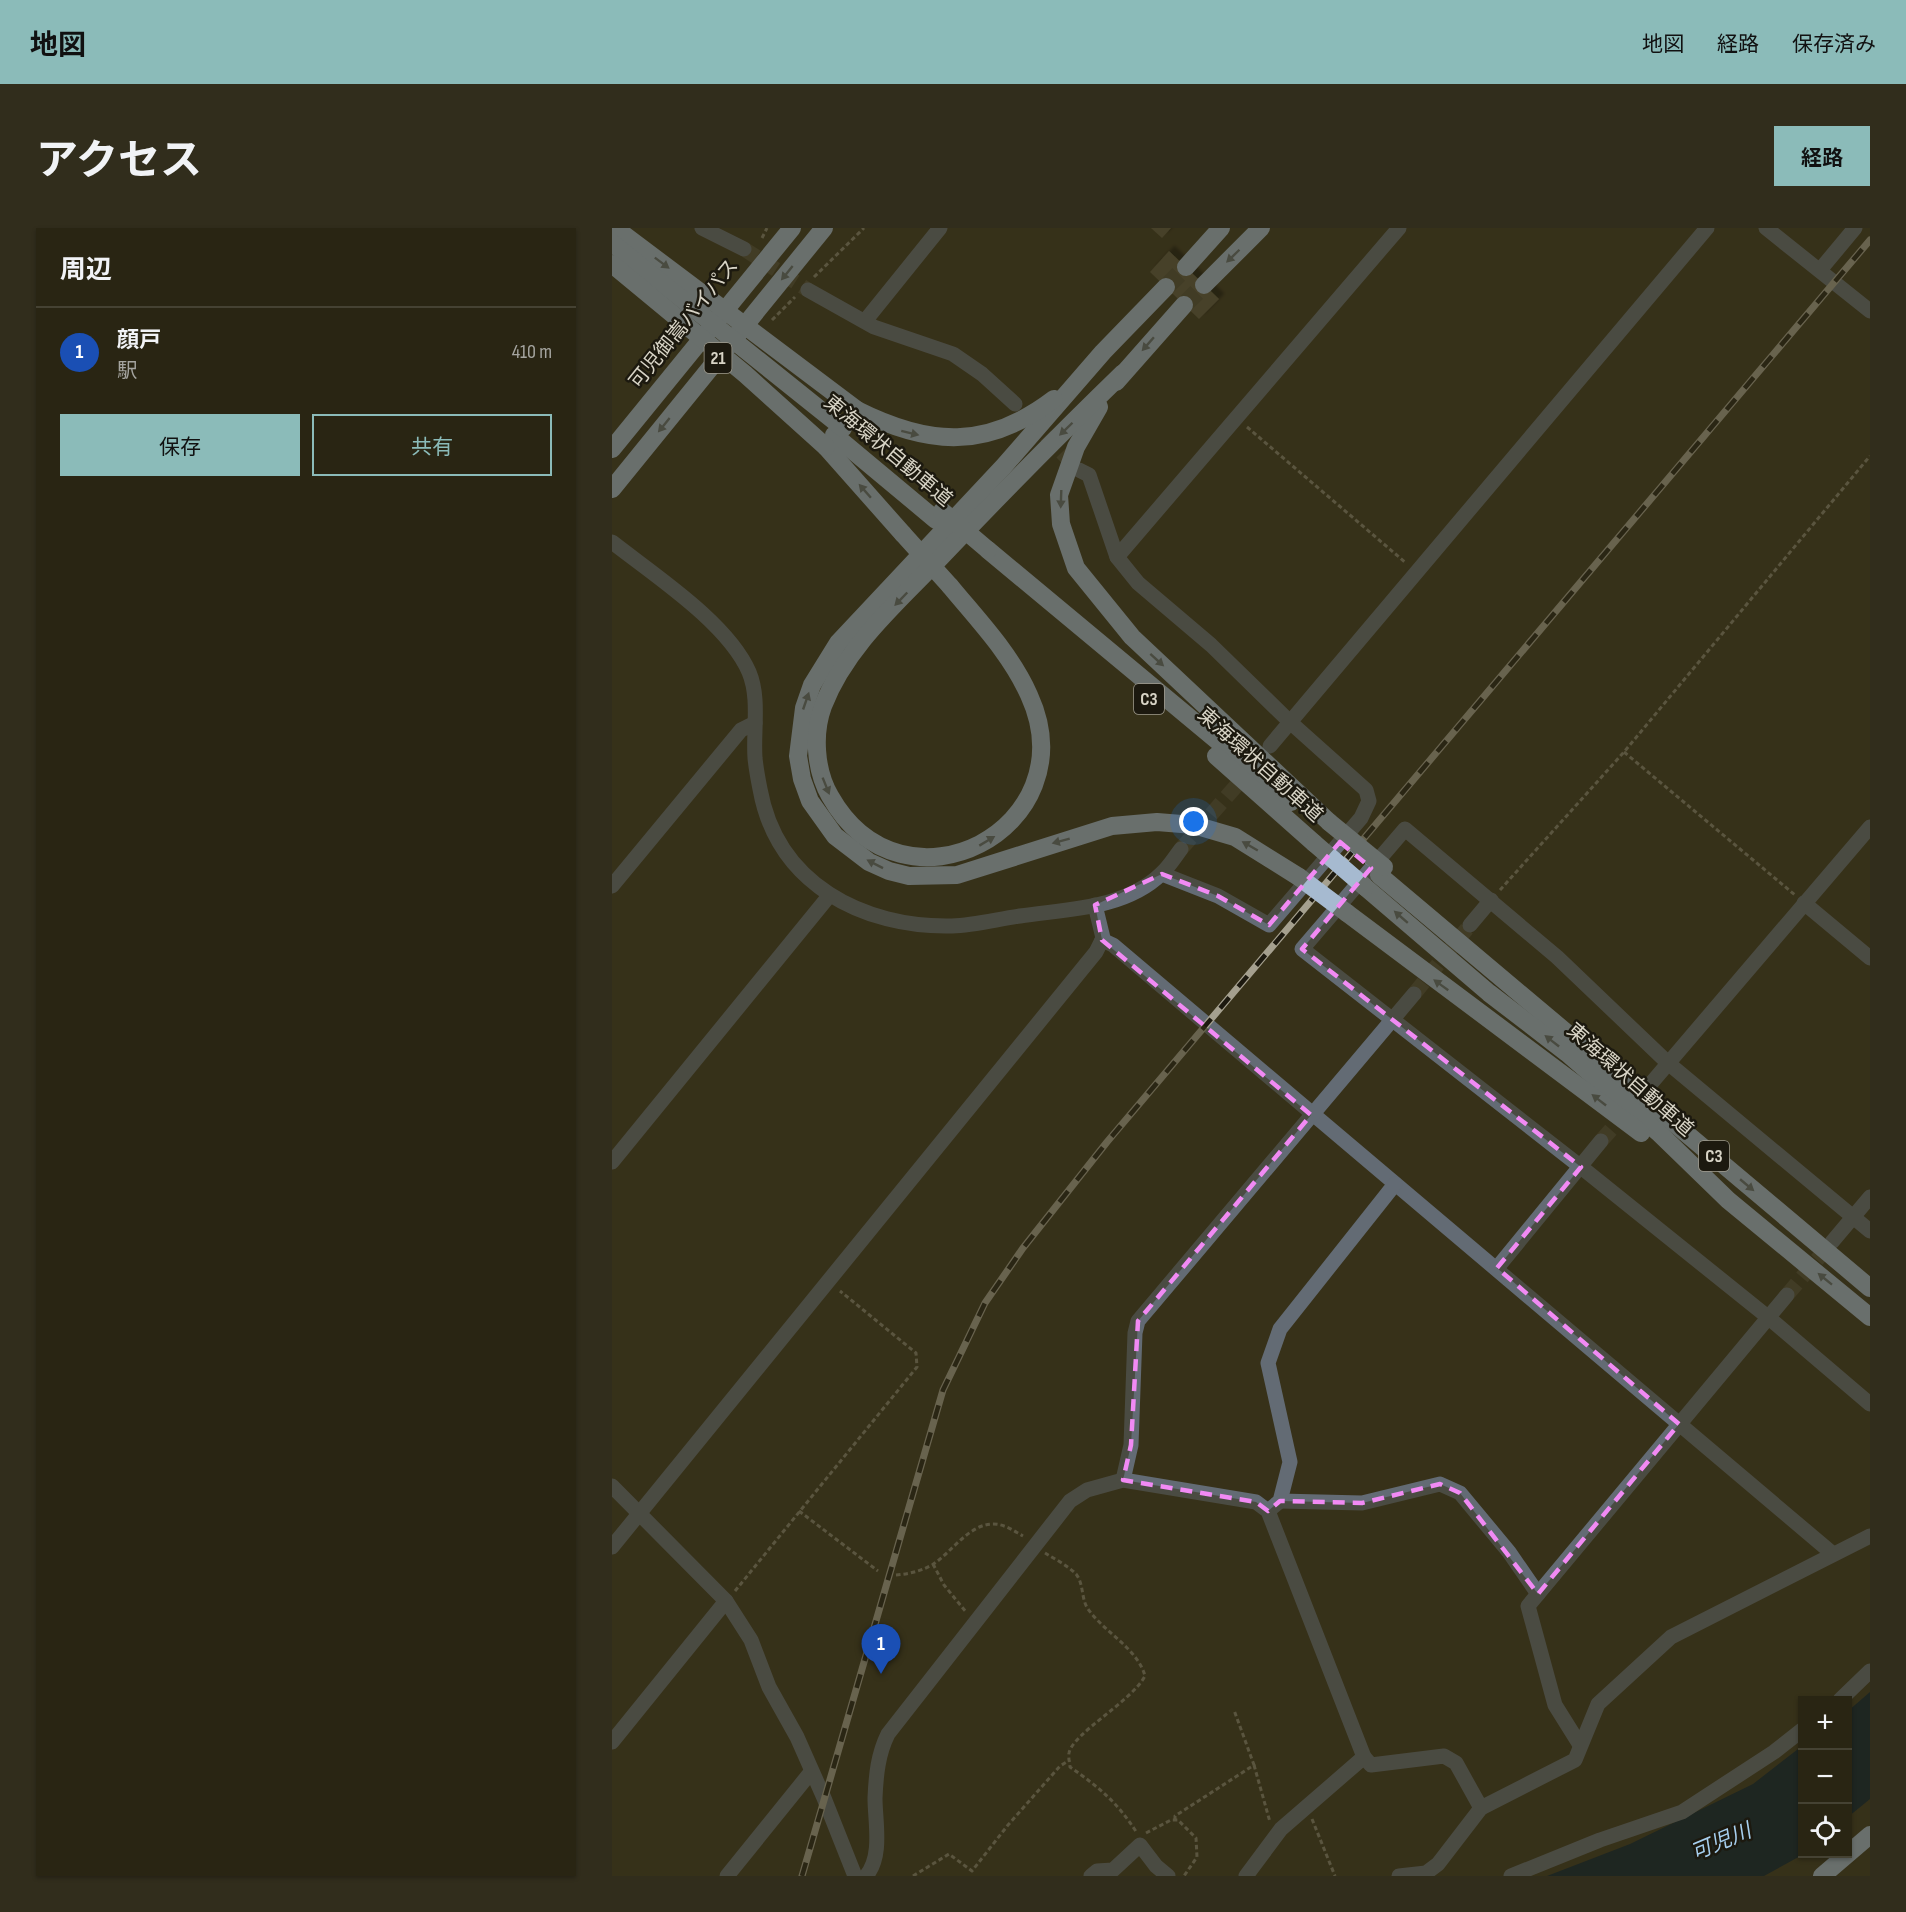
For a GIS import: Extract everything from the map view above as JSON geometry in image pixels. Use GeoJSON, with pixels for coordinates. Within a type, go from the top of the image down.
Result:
{"type":"FeatureCollection","features":[{"type":"Feature","properties":{"kind":"highway"},"geometry":{"type":"LineString","coordinates":[[615,228],[856,410],[908,433],[934,438],[989,432],[1036,412],[1103,352]]}},
{"type":"Feature","properties":{"kind":"highway","name":"可児御嵩バイパス"},"geometry":{"type":"LineString","coordinates":[[612,448],[792,228]]}},
{"type":"Feature","properties":{"kind":"highway","name":"21"},"geometry":{"type":"LineString","coordinates":[[612,489],[824,228]]}},
{"type":"Feature","properties":{"kind":"highway"},"geometry":{"type":"LineString","coordinates":[[1186,267],[1221,228]]}},
{"type":"Feature","properties":{"kind":"highway"},"geometry":{"type":"LineString","coordinates":[[1204,285],[1261,228]]}},
{"type":"Feature","properties":{"kind":"highway","name":"東海環状自動車道"},"geometry":{"type":"LineString","coordinates":[[612,243],[834,437]]}},
{"type":"Feature","properties":{"kind":"highway","name":"東海環状自動車道"},"geometry":{"type":"LineString","coordinates":[[612,256],[834,437],[939,515],[1559,1024],[1870,1288]]}},
{"type":"Feature","properties":{"kind":"highway"},"geometry":{"type":"LineString","coordinates":[[612,264],[745,374],[834,437],[903,534],[950,586],[999,646],[1030,696],[1040,741],[1039,762],[1026,803],[997,835],[959,854],[919,857],[898,854],[875,844],[856,830],[837,810],[825,787],[818,763],[817,735],[822,709],[833,682],[868,633],[1041,453],[1123,373],[1184,305]]}},
{"type":"Feature","properties":{"kind":"highway"},"geometry":{"type":"LineString","coordinates":[[1166,287],[1103,352],[1004,466],[855,623],[824,664],[812,685],[799,731],[798,756],[810,801],[828,828],[851,850],[889,871],[909,876],[957,875],[1112,826],[1156,822],[1194,825],[1235,837],[1299,877],[1432,979],[1583,1088],[1728,1200]]}},
{"type":"Feature","properties":{"kind":"highway"},"geometry":{"type":"LineString","coordinates":[[1123,373],[1098,407],[1076,447],[1059,495],[1061,524],[1076,568],[1132,637],[1323,832]]}},
{"type":"Feature","properties":{"kind":"highway","name":"東海環状自動車道"},"geometry":{"type":"LineString","coordinates":[[1376,876],[1489,993],[1567,1053],[1660,1134],[1728,1200],[1870,1317]]}},
{"type":"Feature","properties":{"kind":"highway"},"geometry":{"type":"LineString","coordinates":[[1822,1876],[1870,1835]]}},
{"type":"Feature","properties":{"kind":"street"},"geometry":{"type":"LineString","coordinates":[[702,228],[744,249]]}},
{"type":"Feature","properties":{"kind":"street"},"geometry":{"type":"LineString","coordinates":[[865,321],[940,228]]}},
{"type":"Feature","properties":{"kind":"street"},"geometry":{"type":"LineString","coordinates":[[1117,557],[1399,228]]}},
{"type":"Feature","properties":{"kind":"street"},"geometry":{"type":"LineString","coordinates":[[1270,746],[1707,228]]}},
{"type":"Feature","properties":{"kind":"street"},"geometry":{"type":"LineString","coordinates":[[1766,228],[1870,311]]}},
{"type":"Feature","properties":{"kind":"street"},"geometry":{"type":"LineString","coordinates":[[1820,270],[1855,228]]}},
{"type":"Feature","properties":{"kind":"street"},"geometry":{"type":"LineString","coordinates":[[808,290],[874,327],[953,354],[982,374],[1015,404]]}},
{"type":"Feature","properties":{"kind":"street"},"geometry":{"type":"LineString","coordinates":[[1079,470],[1089,475],[1117,557],[1138,583],[1211,645],[1290,722],[1366,790],[1369,801],[1361,818],[1269,925],[1218,896],[1162,874]]}},
{"type":"Feature","properties":{"kind":"street"},"geometry":{"type":"LineString","coordinates":[[612,542],[677,592],[730,640],[750,673],[755,723],[755,758],[760,792],[773,830],[786,853],[829,896],[879,918],[917,925],[945,926],[1113,901],[1148,884],[1162,874],[1181,849]]}},
{"type":"Feature","properties":{"kind":"street"},"geometry":{"type":"LineString","coordinates":[[612,886],[741,730],[755,723]]}},
{"type":"Feature","properties":{"kind":"street"},"geometry":{"type":"LineString","coordinates":[[1648,1087],[1870,827]]}},
{"type":"Feature","properties":{"kind":"street"},"geometry":{"type":"LineString","coordinates":[[1870,1231],[1668,1063],[1557,957],[1405,829],[1302,949],[1581,1167],[1769,1318],[1870,1404]]}},
{"type":"Feature","properties":{"kind":"street"},"geometry":{"type":"LineString","coordinates":[[612,1162],[829,896]]}},
{"type":"Feature","properties":{"kind":"street"},"geometry":{"type":"LineString","coordinates":[[1470,925],[1491,900]]}},
{"type":"Feature","properties":{"kind":"street"},"geometry":{"type":"LineString","coordinates":[[1804,903],[1870,958]]}},
{"type":"Feature","properties":{"kind":"street"},"geometry":{"type":"LineString","coordinates":[[612,1547],[1096,952],[1102,940],[1095,905]]}},
{"type":"Feature","properties":{"kind":"street"},"geometry":{"type":"LineString","coordinates":[[1102,940],[1113,945],[1311,1115],[1497,1268],[1833,1554]]}},
{"type":"Feature","properties":{"kind":"street"},"geometry":{"type":"LineString","coordinates":[[1123,1480],[1131,1445],[1135,1333],[1138,1321],[1414,994]]}},
{"type":"Feature","properties":{"kind":"street"},"geometry":{"type":"LineString","coordinates":[[1497,1268],[1601,1141]]}},
{"type":"Feature","properties":{"kind":"street"},"geometry":{"type":"LineString","coordinates":[[1281,1501],[1290,1462],[1268,1363],[1280,1329],[1395,1184]]}},
{"type":"Feature","properties":{"kind":"street"},"geometry":{"type":"LineString","coordinates":[[1832,1242],[1870,1197]]}},
{"type":"Feature","properties":{"kind":"street"},"geometry":{"type":"LineString","coordinates":[[1580,1745],[1555,1705],[1528,1606],[1787,1295]]}},
{"type":"Feature","properties":{"kind":"street"},"geometry":{"type":"LineString","coordinates":[[866,1876],[872,1869],[876,1845],[875,1797],[880,1749],[888,1734],[1037,1547],[1070,1501],[1087,1490],[1123,1480],[1256,1502],[1268,1511],[1364,1756],[1371,1765],[1444,1756],[1456,1763],[1481,1808]]}},
{"type":"Feature","properties":{"kind":"street"},"geometry":{"type":"LineString","coordinates":[[1268,1511],[1281,1501],[1362,1503],[1440,1484],[1460,1493],[1509,1552],[1538,1594]]}},
{"type":"Feature","properties":{"kind":"street"},"geometry":{"type":"LineString","coordinates":[[612,1486],[726,1601],[751,1640],[770,1687],[797,1737],[855,1876]]}},
{"type":"Feature","properties":{"kind":"street"},"geometry":{"type":"LineString","coordinates":[[1399,1876],[1426,1873],[1438,1864],[1481,1808],[1575,1760],[1598,1704],[1671,1637],[1870,1536]]}},
{"type":"Feature","properties":{"kind":"street"},"geometry":{"type":"LineString","coordinates":[[612,1742],[726,1601]]}},
{"type":"Feature","properties":{"kind":"street"},"geometry":{"type":"LineString","coordinates":[[1845,1696],[1870,1671]]}},
{"type":"Feature","properties":{"kind":"street"},"geometry":{"type":"LineString","coordinates":[[1511,1876],[1600,1840],[1682,1812],[1798,1734]]}},
{"type":"Feature","properties":{"kind":"street"},"geometry":{"type":"LineString","coordinates":[[1246,1876],[1275,1838],[1364,1756]]}},
{"type":"Feature","properties":{"kind":"street"},"geometry":{"type":"LineString","coordinates":[[727,1876],[811,1772]]}},
{"type":"Feature","properties":{"kind":"street"},"geometry":{"type":"LineString","coordinates":[[1091,1876],[1097,1870],[1113,1870],[1140,1845],[1156,1866],[1168,1876]]}},
{"type":"Feature","properties":{"kind":"path"},"geometry":{"type":"LineString","coordinates":[[1236,418],[1417,572]]}},
{"type":"Feature","properties":{"kind":"path"},"geometry":{"type":"LineString","coordinates":[[1491,900],[1624,752],[1870,456]]}},
{"type":"Feature","properties":{"kind":"path"},"geometry":{"type":"LineString","coordinates":[[1624,752],[1804,903]]}},
{"type":"Feature","properties":{"kind":"path"},"geometry":{"type":"LineString","coordinates":[[726,1601],[917,1367],[918,1360],[912,1349],[828,1281]]}},
{"type":"Feature","properties":{"kind":"path"},"geometry":{"type":"LineString","coordinates":[[799,1510],[878,1571]]}},
{"type":"Feature","properties":{"kind":"path"},"geometry":{"type":"LineString","coordinates":[[896,1575],[917,1572],[933,1564],[971,1533],[986,1524],[1008,1527],[1074,1572],[1080,1580],[1085,1606],[1096,1621],[1142,1664],[1145,1676],[1138,1689],[1076,1740],[1069,1753],[1071,1767],[1106,1792],[1122,1809],[1139,1836],[1175,1820],[1176,1816],[1254,1765]]}},
{"type":"Feature","properties":{"kind":"path"},"geometry":{"type":"LineString","coordinates":[[933,1564],[944,1585],[976,1623]]}},
{"type":"Feature","properties":{"kind":"path"},"geometry":{"type":"LineString","coordinates":[[1234,1710],[1254,1765],[1275,1838]]}},
{"type":"Feature","properties":{"kind":"path"},"geometry":{"type":"LineString","coordinates":[[972,1871],[1008,1825],[1060,1766],[1070,1760]]}},
{"type":"Feature","properties":{"kind":"path"},"geometry":{"type":"LineString","coordinates":[[1308,1806],[1335,1876]]}},
{"type":"Feature","properties":{"kind":"path"},"geometry":{"type":"LineString","coordinates":[[1175,1820],[1178,1820],[1197,1838],[1197,1857],[1184,1876]]}},
{"type":"Feature","properties":{"kind":"path"},"geometry":{"type":"LineString","coordinates":[[913,1876],[949,1854],[977,1876]]}},
{"type":"Feature","properties":{"kind":"highlighted area"},"geometry":{"type":"Polygon","coordinates":[[[1340,842],[1371,868],[1302,949],[1581,1167],[1497,1268],[1679,1424],[1538,1594],[1460,1493],[1440,1484],[1362,1503],[1280,1501],[1268,1511],[1256,1502],[1123,1480],[1131,1445],[1138,1321],[1311,1115],[1102,940],[1095,905],[1162,874],[1218,896],[1269,925],[1340,842]]]}},
{"type":"Feature","properties":{"kind":"water"},"geometry":{"type":"Polygon","coordinates":[[[1870,1692],[1870,1799],[1852,1814],[1852,1750],[1852,1708],[1870,1692]]]}},
{"type":"Feature","properties":{"kind":"water","name":"可児川"},"geometry":{"type":"Polygon","coordinates":[[[1798,1749],[1798,1857],[1764,1876],[1547,1876],[1630,1844],[1753,1784],[1798,1749]]]}},
{"type":"Feature","properties":{"kind":"building"},"geometry":{"type":"Polygon","coordinates":[[[1151,228],[1171,228],[1162,238],[1151,228]]]}},
{"type":"Feature","properties":{"kind":"building"},"geometry":{"type":"Polygon","coordinates":[[[1169,251],[1219,299],[1199,319],[1150,272],[1169,251]]]}},
{"type":"Feature","properties":{"kind":"tunnel"},"geometry":{"type":"LineString","coordinates":[[744,249],[808,290]]}},
{"type":"Feature","properties":{"kind":"tunnel"},"geometry":{"type":"LineString","coordinates":[[1166,287],[1186,267]]}},
{"type":"Feature","properties":{"kind":"tunnel"},"geometry":{"type":"LineString","coordinates":[[1184,305],[1204,285]]}},
{"type":"Feature","properties":{"kind":"tunnel"},"geometry":{"type":"LineString","coordinates":[[1030,419],[1078,469]]}},
{"type":"Feature","properties":{"kind":"tunnel"},"geometry":{"type":"LineString","coordinates":[[1181,849],[1250,770]]}},
{"type":"Feature","properties":{"kind":"tunnel"},"geometry":{"type":"LineString","coordinates":[[1414,994],[1470,925]]}},
{"type":"Feature","properties":{"kind":"tunnel"},"geometry":{"type":"LineString","coordinates":[[1601,1141],[1629,1109]]}},
{"type":"Feature","properties":{"kind":"tunnel"},"geometry":{"type":"LineString","coordinates":[[1787,1295],[1832,1242]]}},
{"type":"Feature","properties":{"kind":"railway"},"geometry":{"type":"LineString","coordinates":[[802,1876],[943,1390],[985,1303],[1023,1248],[1107,1142],[1870,240]]}},
{"type":"Feature","properties":{"kind":"place","name":"顔戸"},"geometry":{"type":"Point","coordinates":[881,1674]}}]}
